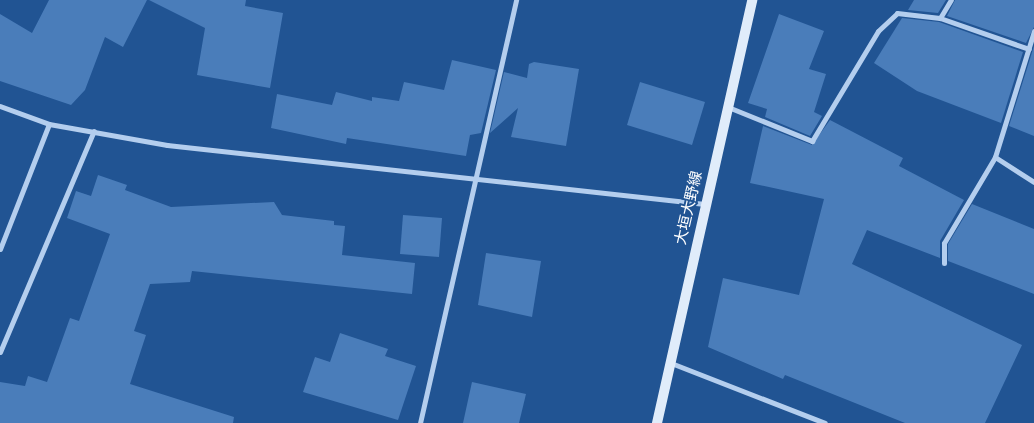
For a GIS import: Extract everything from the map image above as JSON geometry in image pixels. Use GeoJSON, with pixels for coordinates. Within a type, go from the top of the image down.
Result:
{"type":"FeatureCollection","features":[{"type":"Feature","properties":{"kind":"main road","name":"大垣大野線"},"geometry":{"type":"LineString","coordinates":[[657,423],[752,0]]}},
{"type":"Feature","properties":{"kind":"street"},"geometry":{"type":"LineString","coordinates":[[420,423],[516,0]]}},
{"type":"Feature","properties":{"kind":"street"},"geometry":{"type":"LineString","coordinates":[[940,18],[951,0]]}},
{"type":"Feature","properties":{"kind":"street"},"geometry":{"type":"LineString","coordinates":[[728,106],[812,141],[878,31],[897,13],[940,18],[1029,49]]}},
{"type":"Feature","properties":{"kind":"street"},"geometry":{"type":"LineString","coordinates":[[944,263],[944,243],[995,157],[1034,31]]}},
{"type":"Feature","properties":{"kind":"street"},"geometry":{"type":"LineString","coordinates":[[0,106],[49,124],[167,145],[705,204]]}},
{"type":"Feature","properties":{"kind":"street"},"geometry":{"type":"LineString","coordinates":[[0,249],[49,124]]}},
{"type":"Feature","properties":{"kind":"street"},"geometry":{"type":"LineString","coordinates":[[0,352],[94,131]]}},
{"type":"Feature","properties":{"kind":"street"},"geometry":{"type":"LineString","coordinates":[[995,157],[1034,182]]}},
{"type":"Feature","properties":{"kind":"street"},"geometry":{"type":"LineString","coordinates":[[671,363],[825,423]]}},
{"type":"Feature","properties":{"kind":"building"},"geometry":{"type":"Polygon","coordinates":[[[49,0],[147,0],[123,47],[105,37],[85,90],[71,105],[0,81],[0,14],[32,33],[49,0]]]}},
{"type":"Feature","properties":{"kind":"building"},"geometry":{"type":"Polygon","coordinates":[[[149,0],[246,0],[245,6],[283,13],[270,88],[197,75],[205,28],[149,0]]]}},
{"type":"Feature","properties":{"kind":"building"},"geometry":{"type":"Polygon","coordinates":[[[914,0],[946,0],[938,13],[908,10],[914,0]]]}},
{"type":"Feature","properties":{"kind":"building"},"geometry":{"type":"Polygon","coordinates":[[[955,0],[1034,0],[1034,27],[1026,43],[947,16],[955,0]]]}},
{"type":"Feature","properties":{"kind":"building"},"geometry":{"type":"Polygon","coordinates":[[[779,14],[824,31],[809,69],[826,74],[814,112],[822,116],[810,136],[765,117],[767,109],[748,103],[779,14]]]}},
{"type":"Feature","properties":{"kind":"building"},"geometry":{"type":"Polygon","coordinates":[[[902,18],[939,22],[1023,52],[1001,123],[917,91],[874,63],[902,18]]]}},
{"type":"Feature","properties":{"kind":"building"},"geometry":{"type":"Polygon","coordinates":[[[1034,46],[1034,136],[1009,126],[1034,46]]]}},
{"type":"Feature","properties":{"kind":"building"},"geometry":{"type":"Polygon","coordinates":[[[452,60],[496,70],[481,133],[470,135],[466,156],[347,138],[346,144],[271,128],[277,94],[332,105],[336,92],[372,101],[372,97],[399,101],[404,82],[444,90],[452,60]]]}},
{"type":"Feature","properties":{"kind":"building"},"geometry":{"type":"Polygon","coordinates":[[[534,62],[579,69],[566,146],[511,137],[518,108],[490,133],[504,72],[527,78],[529,64],[534,62]]]}},
{"type":"Feature","properties":{"kind":"building"},"geometry":{"type":"Polygon","coordinates":[[[640,82],[705,102],[692,145],[627,125],[640,82]]]}},
{"type":"Feature","properties":{"kind":"building"},"geometry":{"type":"Polygon","coordinates":[[[830,120],[903,158],[899,166],[964,200],[940,241],[940,258],[867,230],[852,264],[1022,345],[985,423],[905,423],[785,375],[783,379],[708,347],[723,278],[799,295],[824,199],[750,183],[763,126],[812,145],[830,120]]]}},
{"type":"Feature","properties":{"kind":"building"},"geometry":{"type":"Polygon","coordinates":[[[98,175],[127,185],[125,190],[171,207],[274,202],[282,215],[334,221],[334,225],[345,226],[342,255],[415,263],[412,294],[192,271],[190,282],[150,284],[134,331],[146,335],[130,384],[234,417],[233,423],[0,423],[0,382],[25,386],[28,376],[47,382],[70,318],[79,321],[110,234],[67,218],[76,191],[91,196],[98,175]]]}},
{"type":"Feature","properties":{"kind":"building"},"geometry":{"type":"Polygon","coordinates":[[[972,204],[1034,229],[1034,294],[948,261],[948,244],[972,204]]]}},
{"type":"Feature","properties":{"kind":"building"},"geometry":{"type":"Polygon","coordinates":[[[403,215],[442,218],[439,257],[400,254],[403,215]]]}},
{"type":"Feature","properties":{"kind":"building"},"geometry":{"type":"Polygon","coordinates":[[[486,253],[541,261],[532,317],[478,305],[486,253]]]}},
{"type":"Feature","properties":{"kind":"building"},"geometry":{"type":"Polygon","coordinates":[[[340,333],[388,349],[385,356],[416,366],[398,420],[303,392],[315,357],[330,362],[340,333]]]}},
{"type":"Feature","properties":{"kind":"building"},"geometry":{"type":"Polygon","coordinates":[[[472,382],[526,394],[519,423],[463,423],[472,382]]]}}]}
